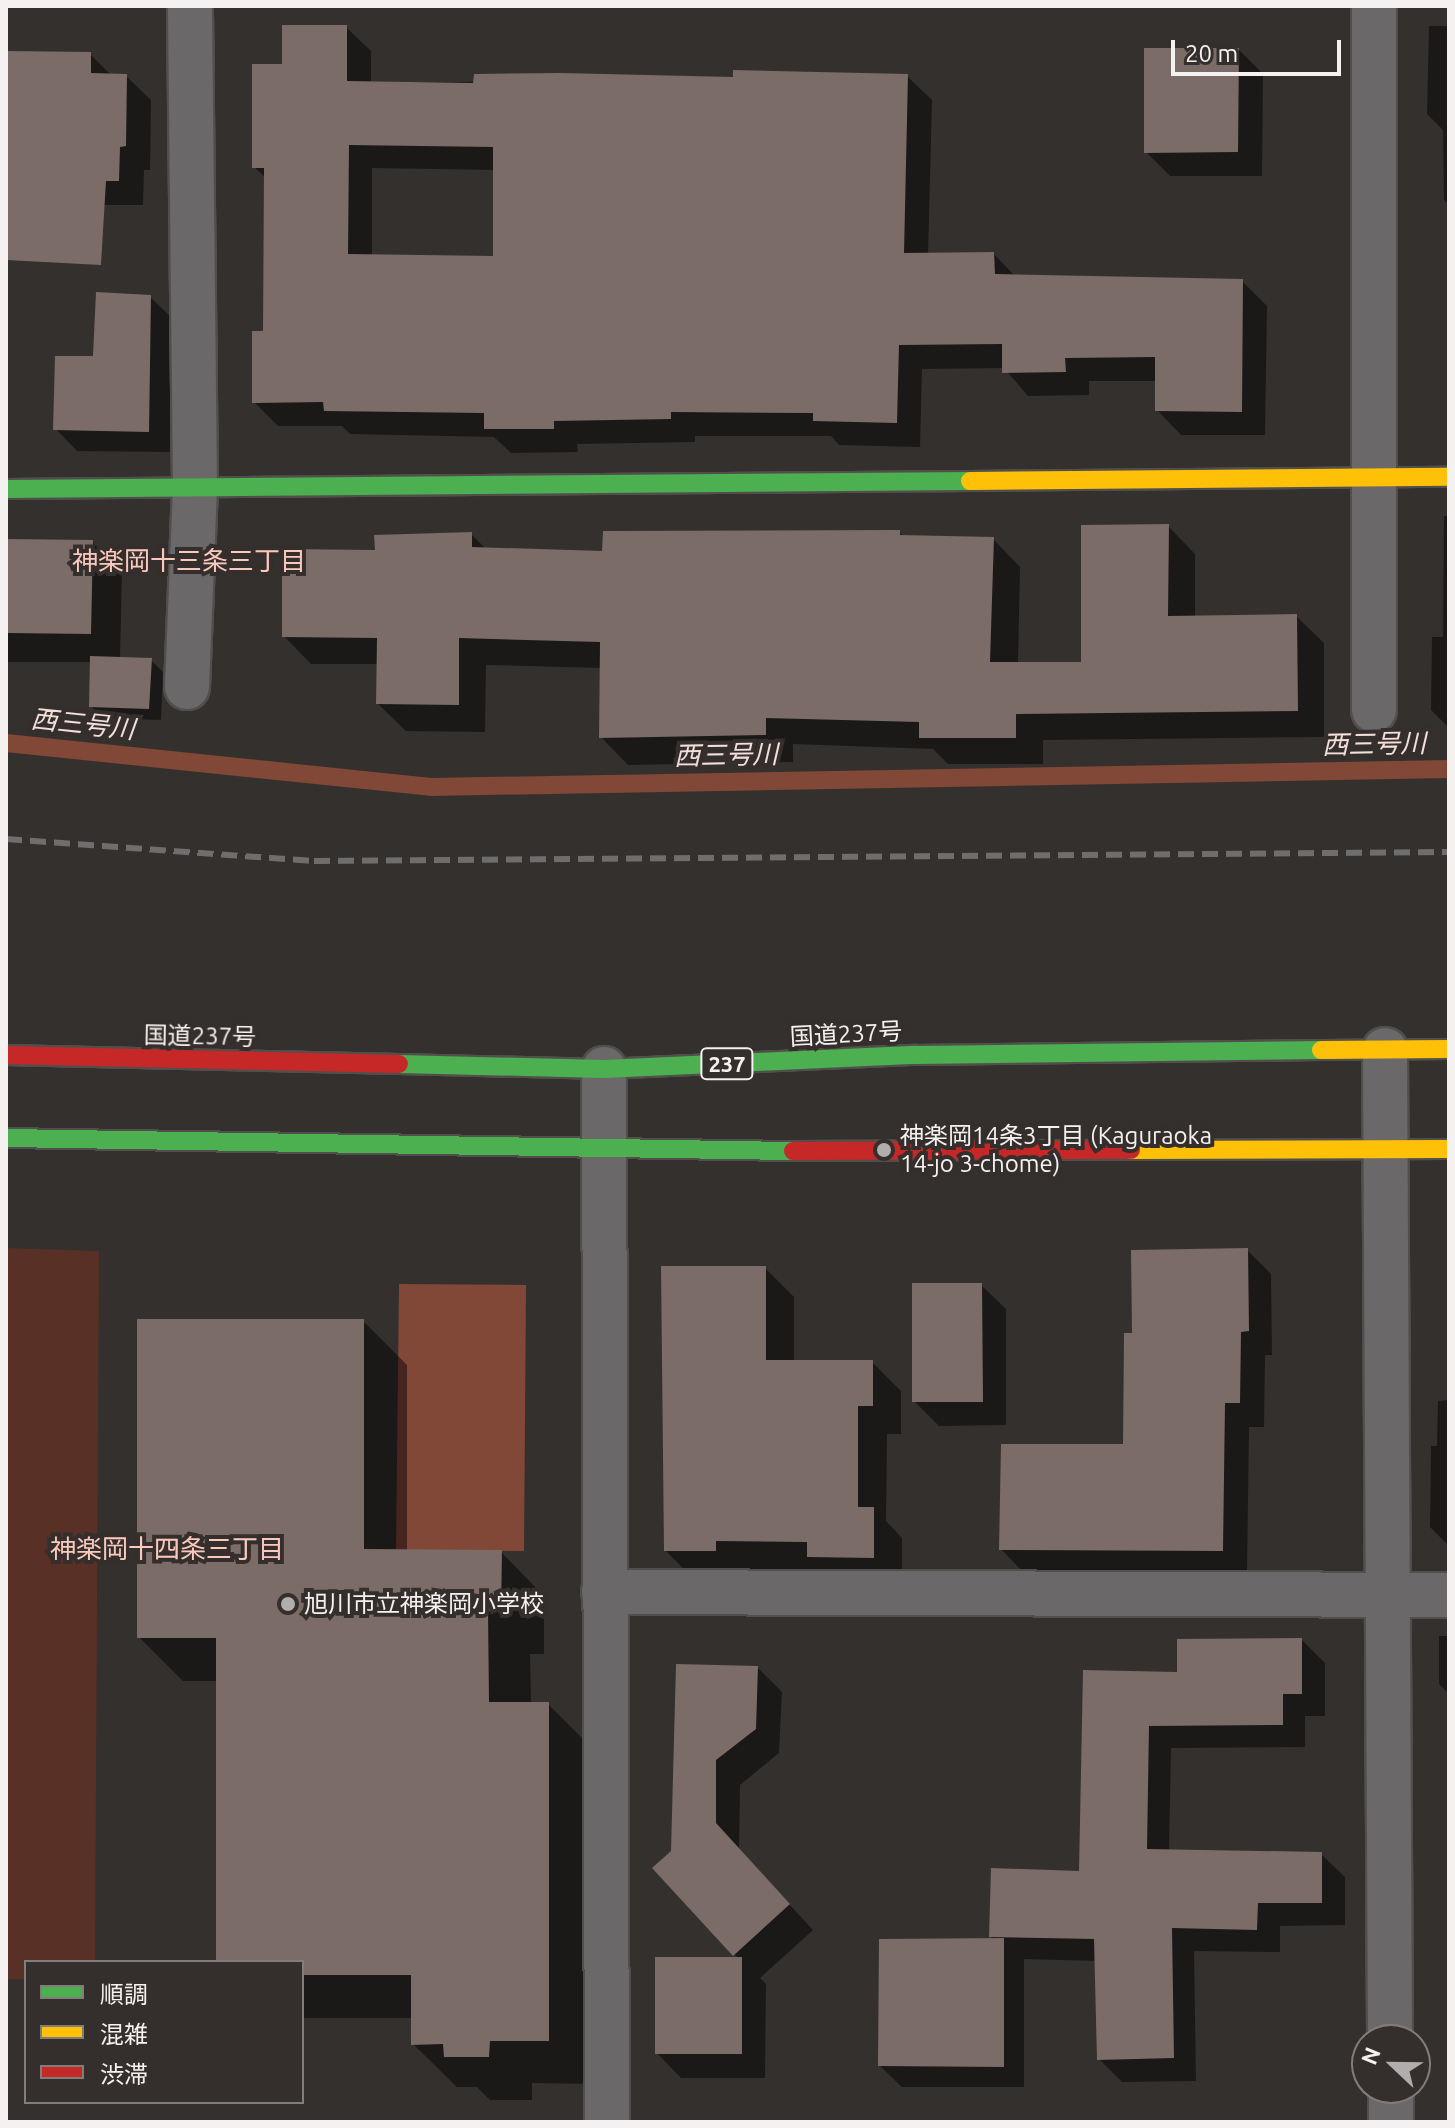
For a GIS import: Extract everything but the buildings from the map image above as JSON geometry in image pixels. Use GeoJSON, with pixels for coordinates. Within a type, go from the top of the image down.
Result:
{"type":"FeatureCollection","features":[{"type":"Feature","properties":{"kind":"main road"},"geometry":{"type":"LineString","coordinates":[[6,489],[1449,477]]}},
{"type":"Feature","properties":{"kind":"main road","name":"国道237号"},"geometry":{"type":"LineString","coordinates":[[6,1055],[604,1069],[916,1055],[1449,1049]]}},
{"type":"Feature","properties":{"kind":"main road"},"geometry":{"type":"LineString","coordinates":[[6,1138],[602,1151],[1449,1149]]}},
{"type":"Feature","properties":{"kind":"street"},"geometry":{"type":"LineString","coordinates":[[187,687],[195,488],[190,6]]}},
{"type":"Feature","properties":{"kind":"street"},"geometry":{"type":"LineString","coordinates":[[1374,6],[1374,710]]}},
{"type":"Feature","properties":{"kind":"street"},"geometry":{"type":"LineString","coordinates":[[1385,1050],[1390,2024]]}},
{"type":"Feature","properties":{"kind":"street"},"geometry":{"type":"LineString","coordinates":[[604,1069],[607,2122]]}},
{"type":"Feature","properties":{"kind":"street"},"geometry":{"type":"LineString","coordinates":[[604,1592],[1449,1595]]}},
{"type":"Feature","properties":{"kind":"shaded area"},"geometry":{"type":"Polygon","coordinates":[[[6,1248],[99,1251],[95,1960],[24,1960],[24,1979],[6,1979],[6,1248]]]}},
{"type":"Feature","properties":{"kind":"shaded area"},"geometry":{"type":"Polygon","coordinates":[[[399,1284],[526,1285],[524,1551],[396,1550],[399,1284]]]}},
{"type":"Feature","properties":{"kind":"waterway","name":"西三号川"},"geometry":{"type":"LineString","coordinates":[[6,743],[431,787],[1449,769]]}},
{"type":"Feature","properties":{"kind":"railway"},"geometry":{"type":"LineString","coordinates":[[6,839],[314,861],[1449,852]]}},
{"type":"Feature","properties":{"kind":"traffic: fast"},"geometry":{"type":"LineString","coordinates":[[6,489],[970,481]]}},
{"type":"Feature","properties":{"kind":"traffic: fast"},"geometry":{"type":"LineString","coordinates":[[399,1064],[604,1069],[916,1055],[1321,1050]]}},
{"type":"Feature","properties":{"kind":"traffic: fast"},"geometry":{"type":"LineString","coordinates":[[6,1138],[793,1151]]}},
{"type":"Feature","properties":{"kind":"traffic: slow"},"geometry":{"type":"LineString","coordinates":[[970,481],[1449,477]]}},
{"type":"Feature","properties":{"kind":"traffic: slow"},"geometry":{"type":"LineString","coordinates":[[1321,1050],[1449,1049]]}},
{"type":"Feature","properties":{"kind":"traffic: slow"},"geometry":{"type":"LineString","coordinates":[[1131,1150],[1449,1149]]}},
{"type":"Feature","properties":{"kind":"traffic: jam"},"geometry":{"type":"LineString","coordinates":[[6,1055],[399,1064]]}},
{"type":"Feature","properties":{"kind":"traffic: jam"},"geometry":{"type":"LineString","coordinates":[[793,1151],[1131,1150]]}},
{"type":"Feature","properties":{"kind":"place","name":"神楽岡14条3丁目 (Kaguraoka 14-jo 3-chome)"},"geometry":{"type":"Point","coordinates":[884,1150]}},
{"type":"Feature","properties":{"kind":"place","name":"旭川市立神楽岡小学校"},"geometry":{"type":"Point","coordinates":[288,1604]}},
{"type":"Feature","properties":{"kind":"district","name":"神楽岡十三条三丁目"},"geometry":{"type":"Point","coordinates":[189,561]}},
{"type":"Feature","properties":{"kind":"district","name":"神楽岡十四条三丁目"},"geometry":{"type":"Point","coordinates":[167,1549]}}]}
